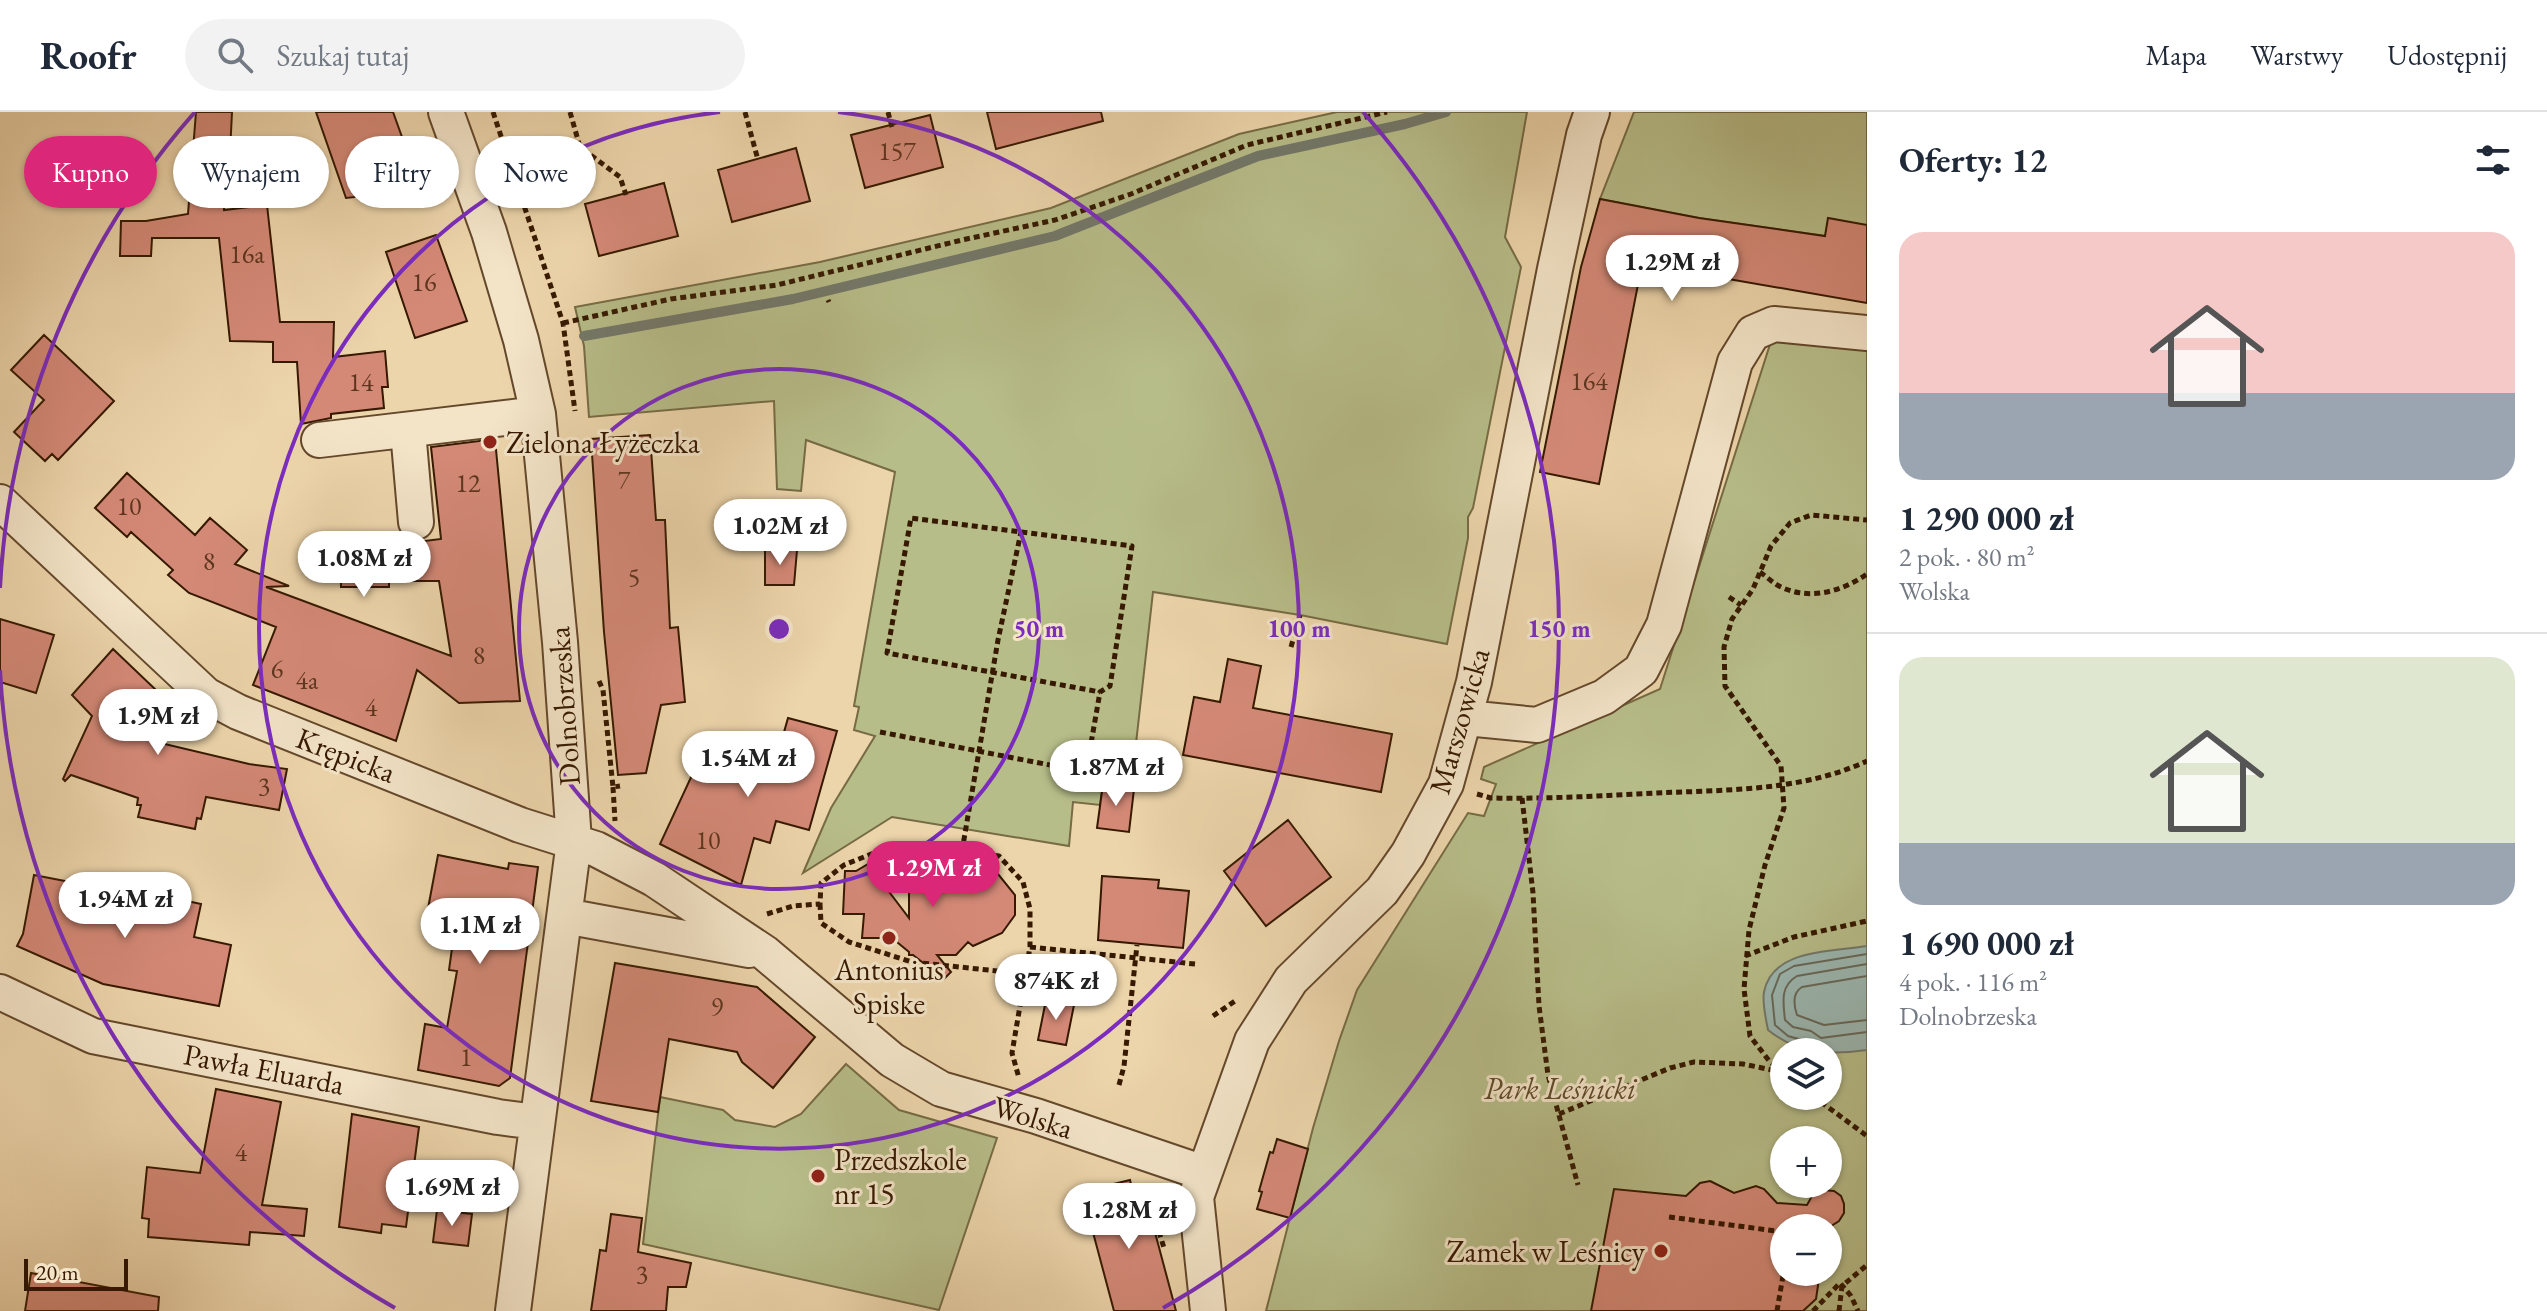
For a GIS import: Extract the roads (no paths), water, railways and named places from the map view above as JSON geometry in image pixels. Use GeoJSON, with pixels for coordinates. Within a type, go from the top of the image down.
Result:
{"type":"FeatureCollection","features":[{"type":"Feature","properties":{"kind":"street","name":"Dolnobrzeska"},"geometry":{"type":"LineString","coordinates":[[446,112],[489,232],[538,414],[561,657],[574,841],[513,1311]]}},
{"type":"Feature","properties":{"kind":"street","name":"Marszowicka"},"geometry":{"type":"LineString","coordinates":[[1204,1173],[1252,1041],[1291,980],[1382,891],[1408,854],[1446,784],[1466,718],[1555,269],[1584,135],[1592,112]]}},
{"type":"Feature","properties":{"kind":"street"},"geometry":{"type":"LineString","coordinates":[[1466,718],[1537,725],[1604,697],[1641,670],[1664,625],[1735,362],[1753,333],[1774,324],[1867,333]]}},
{"type":"Feature","properties":{"kind":"street"},"geometry":{"type":"LineString","coordinates":[[319,440],[538,414]]}},
{"type":"Feature","properties":{"kind":"street"},"geometry":{"type":"LineString","coordinates":[[408,431],[416,522]]}},
{"type":"Feature","properties":{"kind":"street","name":"Krępicka"},"geometry":{"type":"LineString","coordinates":[[0,502],[206,695],[238,712],[340,754],[520,825],[574,841]]}},
{"type":"Feature","properties":{"kind":"street","name":"Wolska"},"geometry":{"type":"LineString","coordinates":[[574,841],[654,879],[765,953],[892,1060],[941,1089],[1036,1116],[1204,1173]]}},
{"type":"Feature","properties":{"kind":"street","name":"Wolska"},"geometry":{"type":"LineString","coordinates":[[565,916],[765,953]]}},
{"type":"Feature","properties":{"kind":"street","name":"Pawła Eluarda"},"geometry":{"type":"LineString","coordinates":[[0,992],[93,1036],[498,1117],[537,1122]]}},
{"type":"Feature","properties":{"kind":"street"},"geometry":{"type":"LineString","coordinates":[[1204,1173],[1196,1197],[1208,1311]]}},
{"type":"Feature","properties":{"kind":"water"},"geometry":{"type":"Polygon","coordinates":[[[1867,946],[1867,1050],[1842,1052],[1842,1038],[1780,1038],[1768,1030],[1764,992],[1770,978],[1779,967],[1791,960],[1821,952],[1867,946]]]}},
{"type":"Feature","properties":{"kind":"waterway"},"geometry":{"type":"LineString","coordinates":[[584,336],[793,299],[1055,236],[1258,156],[1446,112]]}},
{"type":"Feature","properties":{"kind":"place","name":"Zielona Łyżeczka"},"geometry":{"type":"Point","coordinates":[490,442]}},
{"type":"Feature","properties":{"kind":"place","name":"Antonius Spiske"},"geometry":{"type":"Point","coordinates":[889,938]}},
{"type":"Feature","properties":{"kind":"place","name":"Przedszkole nr 15"},"geometry":{"type":"Point","coordinates":[818,1176]}},
{"type":"Feature","properties":{"kind":"place","name":"Zamek w Leśnicy"},"geometry":{"type":"Point","coordinates":[1661,1251]}},
{"type":"Feature","properties":{"kind":"park label","name":"Park Leśnicki"},"geometry":{"type":"Point","coordinates":[1560,1088]}}]}
